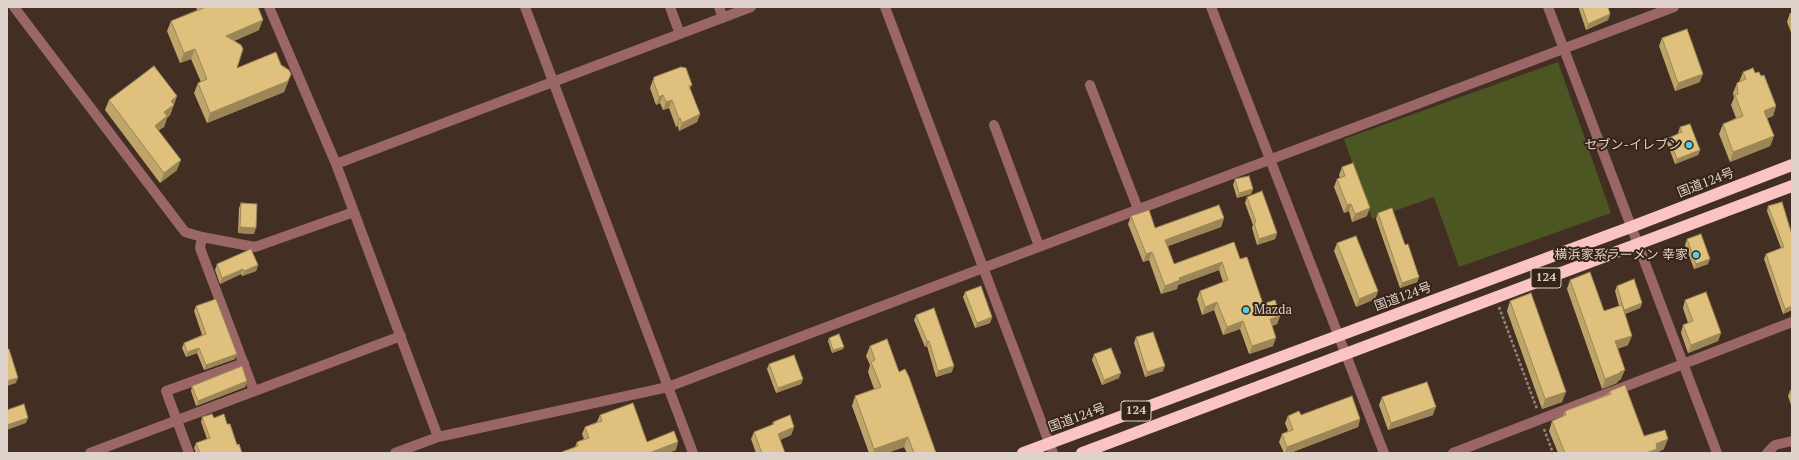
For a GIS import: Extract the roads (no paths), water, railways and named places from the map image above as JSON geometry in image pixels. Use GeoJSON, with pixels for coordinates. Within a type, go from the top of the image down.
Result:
{"type":"FeatureCollection","features":[{"type":"Feature","properties":{"kind":"highway","name":"国道124号"},"geometry":{"type":"LineString","coordinates":[[1023,453],[1052,448],[1339,336],[1792,165]]}},
{"type":"Feature","properties":{"kind":"highway","name":"124"},"geometry":{"type":"LineString","coordinates":[[1082,453],[1792,186]]}},
{"type":"Feature","properties":{"kind":"street"},"geometry":{"type":"LineString","coordinates":[[14,7],[185,232],[255,248],[354,212]]}},
{"type":"Feature","properties":{"kind":"street"},"geometry":{"type":"LineString","coordinates":[[269,7],[336,164],[438,437]]}},
{"type":"Feature","properties":{"kind":"street"},"geometry":{"type":"LineString","coordinates":[[525,7],[693,453]]}},
{"type":"Feature","properties":{"kind":"street"},"geometry":{"type":"LineString","coordinates":[[670,7],[680,34]]}},
{"type":"Feature","properties":{"kind":"street"},"geometry":{"type":"LineString","coordinates":[[719,7],[723,18]]}},
{"type":"Feature","properties":{"kind":"street"},"geometry":{"type":"LineString","coordinates":[[336,164],[751,7]]}},
{"type":"Feature","properties":{"kind":"street"},"geometry":{"type":"LineString","coordinates":[[885,7],[1052,448]]}},
{"type":"Feature","properties":{"kind":"street"},"geometry":{"type":"LineString","coordinates":[[1211,7],[1384,453]]}},
{"type":"Feature","properties":{"kind":"street"},"geometry":{"type":"LineString","coordinates":[[1548,7],[1716,453]]}},
{"type":"Feature","properties":{"kind":"street"},"geometry":{"type":"LineString","coordinates":[[395,453],[438,437],[668,387],[1674,7]]}},
{"type":"Feature","properties":{"kind":"street"},"geometry":{"type":"LineString","coordinates":[[1090,85],[1138,209]]}},
{"type":"Feature","properties":{"kind":"street"},"geometry":{"type":"LineString","coordinates":[[994,125],[1039,246]]}},
{"type":"Feature","properties":{"kind":"street"},"geometry":{"type":"LineString","coordinates":[[202,237],[200,248],[254,391]]}},
{"type":"Feature","properties":{"kind":"street"},"geometry":{"type":"LineString","coordinates":[[1453,453],[1792,322]]}},
{"type":"Feature","properties":{"kind":"street"},"geometry":{"type":"LineString","coordinates":[[90,453],[400,336]]}},
{"type":"Feature","properties":{"kind":"street"},"geometry":{"type":"LineString","coordinates":[[189,453],[166,391],[244,363]]}},
{"type":"Feature","properties":{"kind":"street"},"geometry":{"type":"LineString","coordinates":[[1767,453],[1775,445],[1792,441]]}},
{"type":"Feature","properties":{"kind":"place","name":"セブン-イレブン"},"geometry":{"type":"Point","coordinates":[1689,145]}},
{"type":"Feature","properties":{"kind":"place","name":"横浜家系ラーメン 幸家"},"geometry":{"type":"Point","coordinates":[1696,255]}},
{"type":"Feature","properties":{"kind":"place","name":"Mazda"},"geometry":{"type":"Point","coordinates":[1246,310]}}]}
